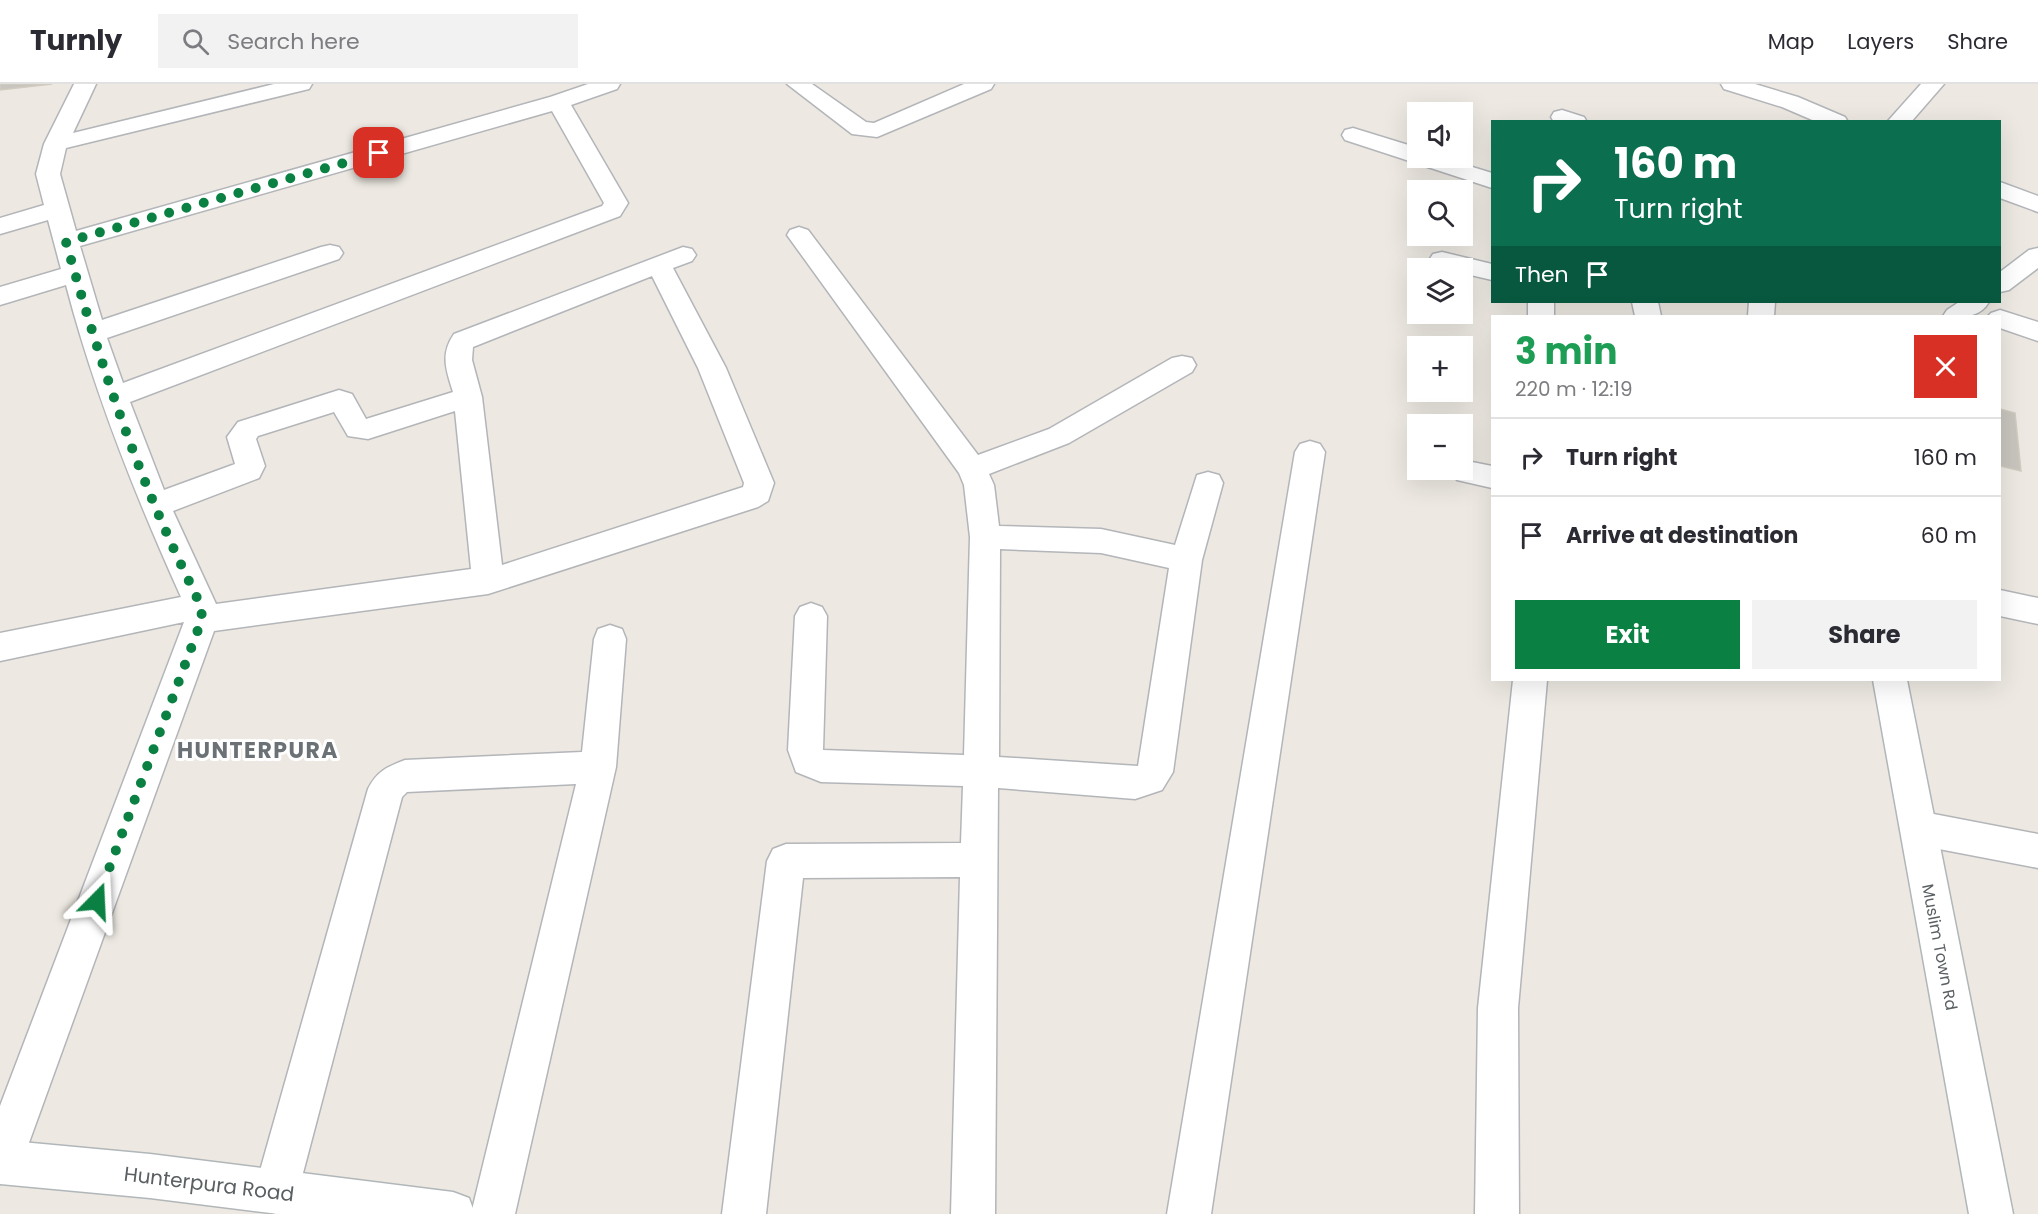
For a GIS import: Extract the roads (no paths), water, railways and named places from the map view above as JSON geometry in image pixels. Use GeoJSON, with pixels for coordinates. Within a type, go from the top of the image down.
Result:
{"type":"FeatureCollection","features":[{"type":"Feature","properties":{"kind":"street"},"geometry":{"type":"LineString","coordinates":[[0,1162],[201,612],[155,506],[114,397],[92,333],[48,174],[56,144],[85,84]]}},
{"type":"Feature","properties":{"kind":"street"},"geometry":{"type":"LineString","coordinates":[[56,144],[301,84]]}},
{"type":"Feature","properties":{"kind":"street"},"geometry":{"type":"LineString","coordinates":[[66,242],[558,102],[609,84]]}},
{"type":"Feature","properties":{"kind":"street"},"geometry":{"type":"LineString","coordinates":[[798,84],[860,129],[868,131],[877,130],[983,84]]}},
{"type":"Feature","properties":{"kind":"street"},"geometry":{"type":"LineString","coordinates":[[1732,84],[1784,112],[1826,120]]}},
{"type":"Feature","properties":{"kind":"street"},"geometry":{"type":"LineString","coordinates":[[1900,120],[1933,84]]}},
{"type":"Feature","properties":{"kind":"street"},"geometry":{"type":"LineString","coordinates":[[114,397],[611,210],[616,203],[558,102]]}},
{"type":"Feature","properties":{"kind":"street"},"geometry":{"type":"LineString","coordinates":[[1353,135],[1407,153]]}},
{"type":"Feature","properties":{"kind":"street"},"geometry":{"type":"LineString","coordinates":[[1452,168],[1491,181]]}},
{"type":"Feature","properties":{"kind":"street"},"geometry":{"type":"LineString","coordinates":[[2001,189],[2038,205]]}},
{"type":"Feature","properties":{"kind":"street"},"geometry":{"type":"LineString","coordinates":[[0,226],[58,209]]}},
{"type":"Feature","properties":{"kind":"street"},"geometry":{"type":"LineString","coordinates":[[799,235],[972,469],[979,484],[985,537],[973,1214]]}},
{"type":"Feature","properties":{"kind":"street"},"geometry":{"type":"LineString","coordinates":[[92,333],[330,253]]}},
{"type":"Feature","properties":{"kind":"street"},"geometry":{"type":"LineString","coordinates":[[2001,283],[2038,256]]}},
{"type":"Feature","properties":{"kind":"street"},"geometry":{"type":"LineString","coordinates":[[0,647],[201,612],[488,581],[747,499],[756,493],[759,483],[712,369],[671,260],[464,340],[459,346],[457,353],[468,397],[488,581]]}},
{"type":"Feature","properties":{"kind":"street"},"geometry":{"type":"LineString","coordinates":[[1473,267],[1491,272]]}},
{"type":"Feature","properties":{"kind":"street"},"geometry":{"type":"LineString","coordinates":[[0,296],[75,273]]}},
{"type":"Feature","properties":{"kind":"street"},"geometry":{"type":"LineString","coordinates":[[1967,309],[1989,315]]}},
{"type":"Feature","properties":{"kind":"street"},"geometry":{"type":"LineString","coordinates":[[2001,319],[2038,332]]}},
{"type":"Feature","properties":{"kind":"street"},"geometry":{"type":"LineString","coordinates":[[972,469],[1066,432],[1182,365]]}},
{"type":"Feature","properties":{"kind":"street"},"geometry":{"type":"LineString","coordinates":[[155,506],[249,470],[250,466],[241,437],[248,429],[339,400],[342,401],[358,429],[369,429],[468,397]]}},
{"type":"Feature","properties":{"kind":"street"},"geometry":{"type":"LineString","coordinates":[[1189,1214],[1310,452]]}},
{"type":"Feature","properties":{"kind":"street"},"geometry":{"type":"LineString","coordinates":[[811,616],[805,750],[808,761],[821,766],[981,771],[1135,783],[1149,779],[1155,772],[1186,560],[1208,483]]}},
{"type":"Feature","properties":{"kind":"street"},"geometry":{"type":"LineString","coordinates":[[985,537],[1101,541],[1186,560]]}},
{"type":"Feature","properties":{"kind":"street"},"geometry":{"type":"LineString","coordinates":[[2001,603],[2038,611]]}},
{"type":"Feature","properties":{"kind":"street"},"geometry":{"type":"LineString","coordinates":[[493,1214],[598,767],[610,639]]}},
{"type":"Feature","properties":{"kind":"street"},"geometry":{"type":"LineString","coordinates":[[1497,1214],[1498,1008],[1530,681]]}},
{"type":"Feature","properties":{"kind":"street","name":"Muslim Town Rd"},"geometry":{"type":"LineString","coordinates":[[1890,681],[1991,1214]]}},
{"type":"Feature","properties":{"kind":"street"},"geometry":{"type":"LineString","coordinates":[[276,1192],[386,789],[393,781],[405,776],[598,767]]}},
{"type":"Feature","properties":{"kind":"street"},"geometry":{"type":"LineString","coordinates":[[1918,828],[2038,851]]}},
{"type":"Feature","properties":{"kind":"street"},"geometry":{"type":"LineString","coordinates":[[744,1214],[786,861],[980,860]]}},
{"type":"Feature","properties":{"kind":"street","name":"Hunterpura Road"},"geometry":{"type":"LineString","coordinates":[[0,1162],[150,1176],[453,1214]]}},
{"type":"Feature","properties":{"kind":"district","name":"HUNTERPURA"},"geometry":{"type":"Point","coordinates":[258,750]}}]}
